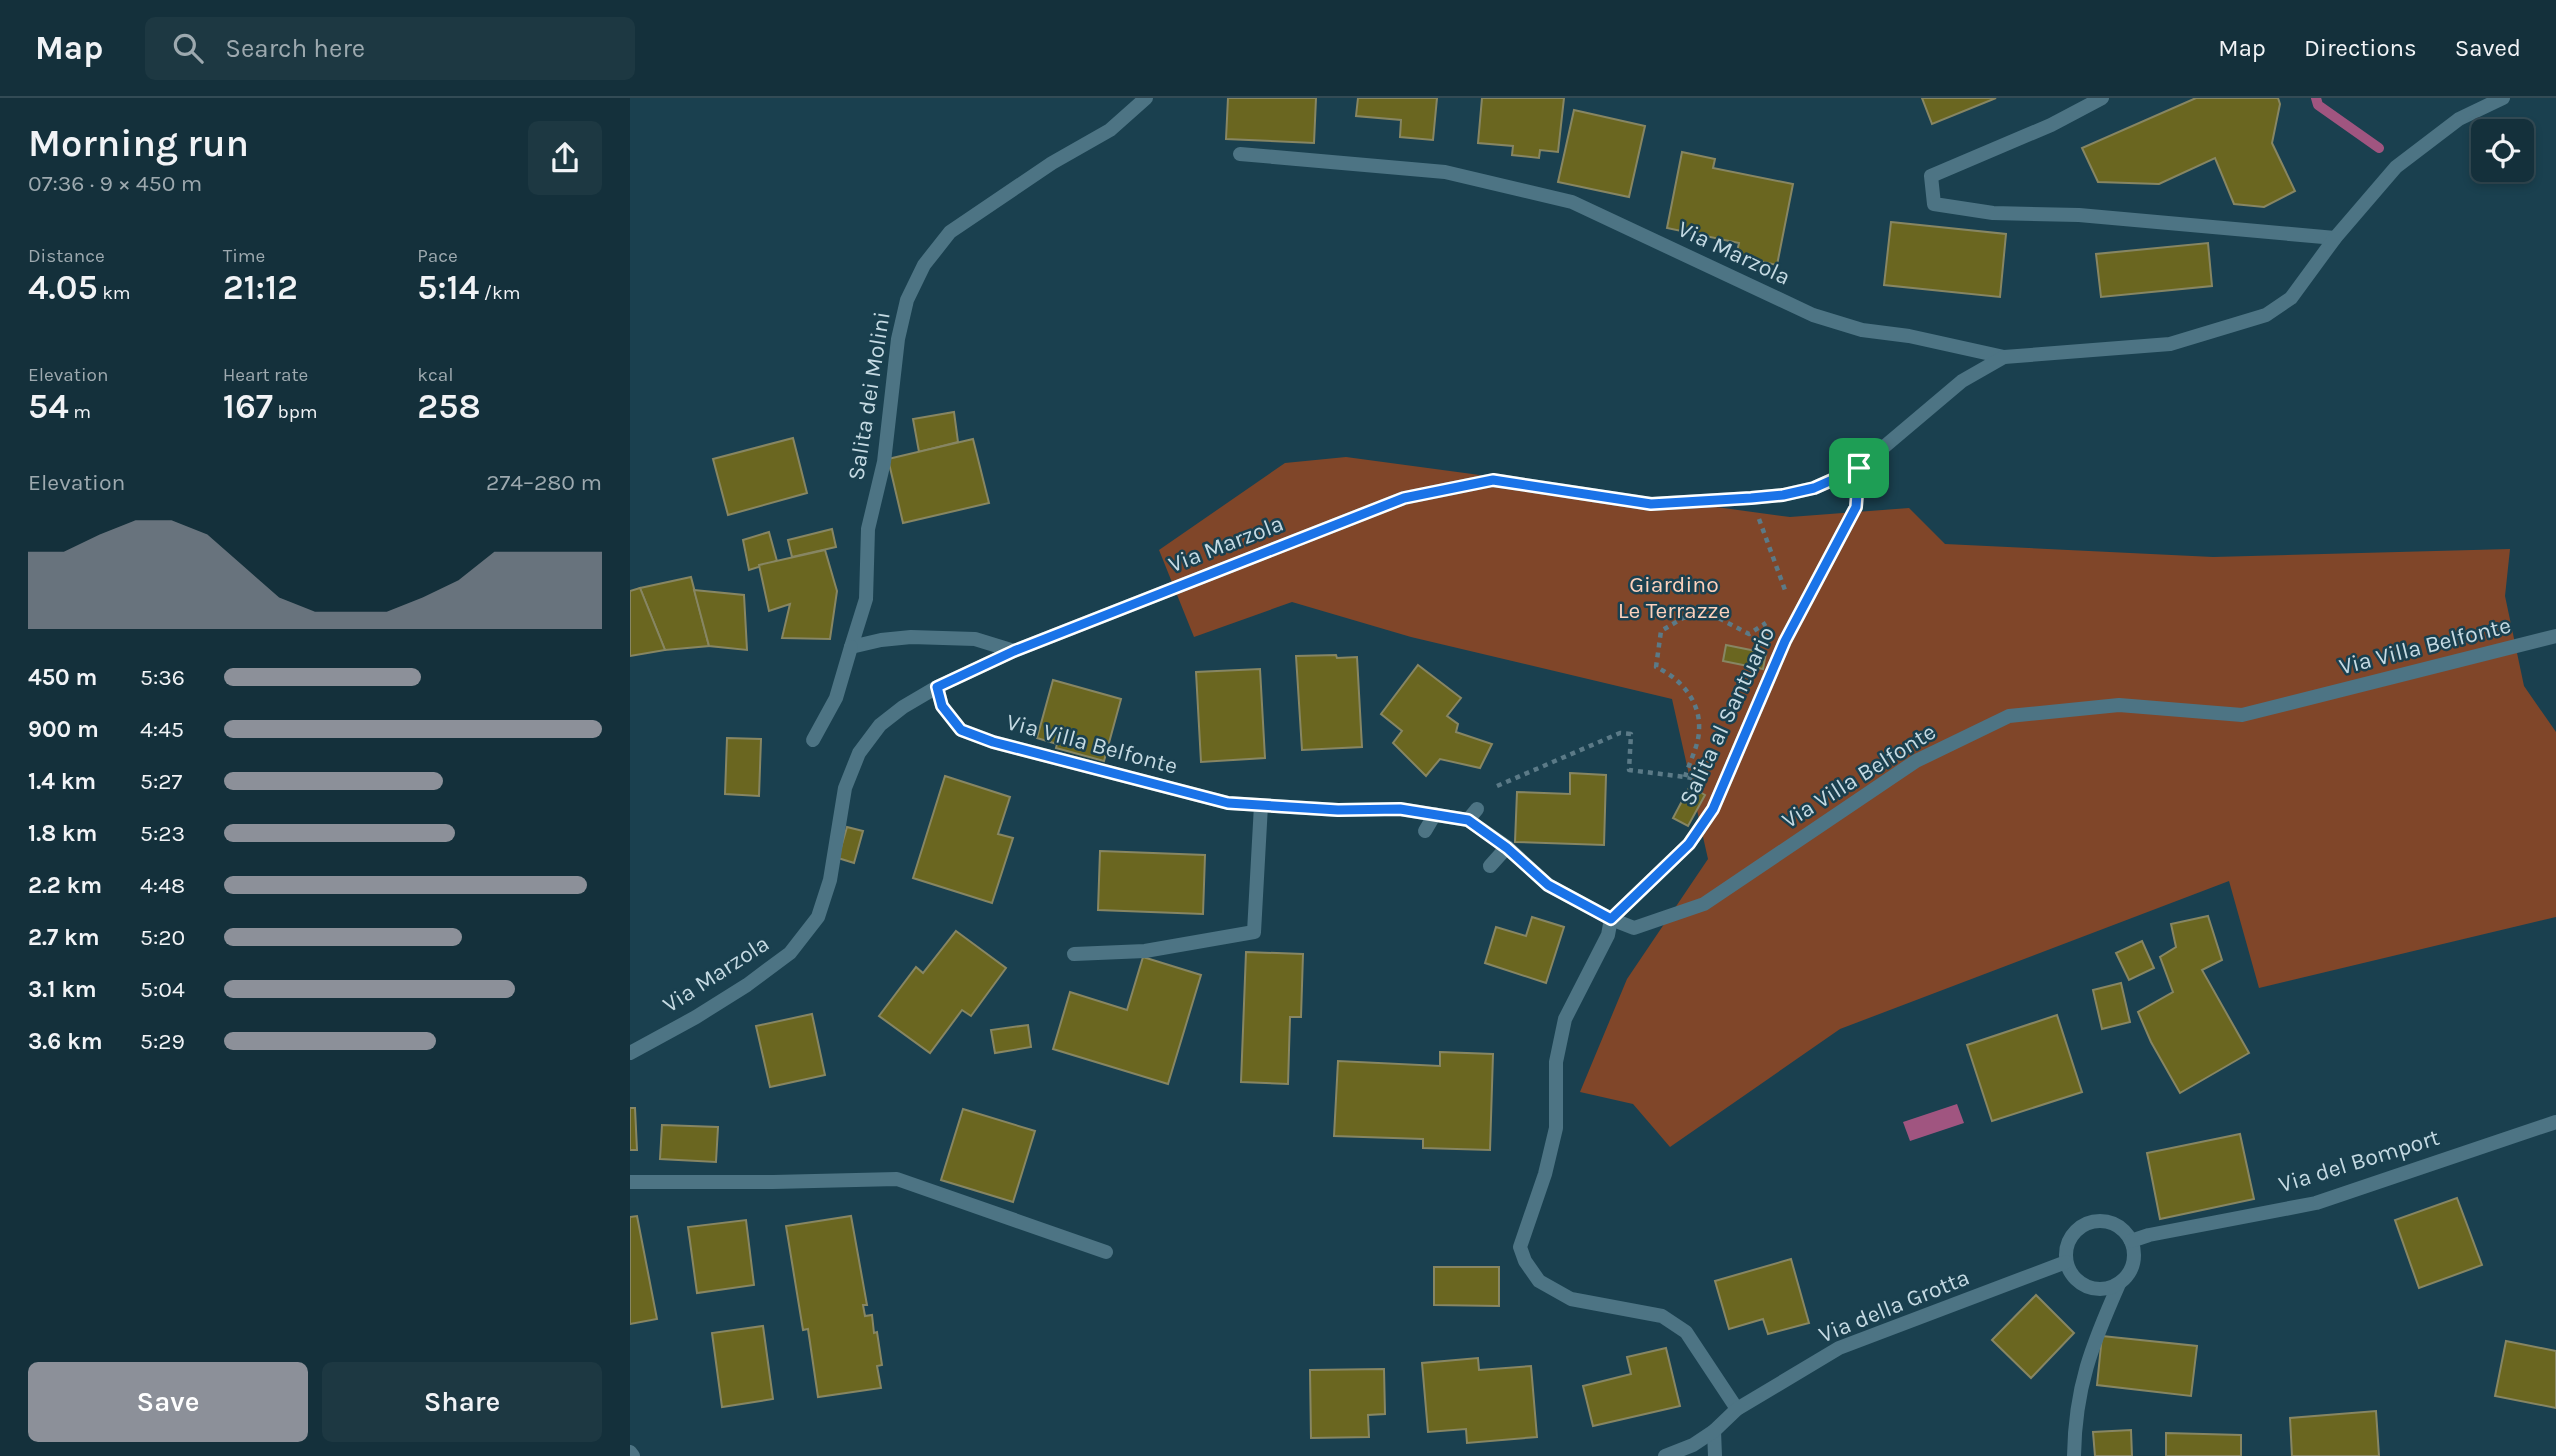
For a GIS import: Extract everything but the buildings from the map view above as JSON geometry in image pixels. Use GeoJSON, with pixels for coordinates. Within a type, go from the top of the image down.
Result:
{"type":"FeatureCollection","features":[{"type":"Feature","properties":{"kind":"street","name":"Salita dei Molini"},"geometry":{"type":"LineString","coordinates":[[813,740],[836,698],[866,599],[868,529],[884,462],[898,339],[907,300],[924,265],[950,232],[1052,163],[1110,130],[1146,98]]}},
{"type":"Feature","properties":{"kind":"street"},"geometry":{"type":"LineString","coordinates":[[2102,98],[2051,125],[1931,176],[1934,204],[1993,213],[2079,215],[2335,237]]}},
{"type":"Feature","properties":{"kind":"street","name":"Via Marzola"},"geometry":{"type":"LineString","coordinates":[[1241,154],[1445,172],[1572,202],[1813,315],[1862,330],[1909,336],[2004,357],[2170,344],[2266,315],[2291,298],[2335,237],[2396,167],[2459,118],[2503,98]]}},
{"type":"Feature","properties":{"kind":"street","name":"Via Marzola"},"geometry":{"type":"LineString","coordinates":[[630,1053],[716,1004],[790,953],[818,917],[830,880],[845,788],[859,752],[880,725],[903,707],[937,687],[1014,651],[1404,498],[1493,480],[1651,504],[1783,495],[1814,488],[1859,468],[1962,381],[2004,357]]}},
{"type":"Feature","properties":{"kind":"street","name":"Salita al Santuario"},"geometry":{"type":"LineString","coordinates":[[1611,919],[1689,844],[1713,809],[1785,641],[1856,507],[1859,468]]}},
{"type":"Feature","properties":{"kind":"street","name":"Via Villa Belfonte"},"geometry":{"type":"LineString","coordinates":[[937,687],[942,706],[961,730],[993,742],[1228,803],[1473,814],[1548,885],[1634,929],[1704,904],[1916,761],[2009,716],[2119,705],[2242,715],[2556,636]]}},
{"type":"Feature","properties":{"kind":"street"},"geometry":{"type":"LineString","coordinates":[[851,647],[911,637],[975,639],[1014,651]]}},
{"type":"Feature","properties":{"kind":"street"},"geometry":{"type":"LineString","coordinates":[[1074,954],[1146,951],[1254,932],[1261,805]]}},
{"type":"Feature","properties":{"kind":"street"},"geometry":{"type":"LineString","coordinates":[[1425,831],[1435,814]]}},
{"type":"Feature","properties":{"kind":"street"},"geometry":{"type":"LineString","coordinates":[[1490,866],[1507,848]]}},
{"type":"Feature","properties":{"kind":"street"},"geometry":{"type":"LineString","coordinates":[[1611,919],[1608,934],[1565,1019],[1556,1062],[1556,1128],[1545,1174],[1520,1247],[1525,1261],[1539,1281],[1572,1298],[1662,1316],[1686,1332],[1737,1409]]}},
{"type":"Feature","properties":{"kind":"street","name":"Via del Bomport"},"geometry":{"type":"LineString","coordinates":[[2131,1241],[2149,1235],[2316,1203],[2556,1122]]}},
{"type":"Feature","properties":{"kind":"street"},"geometry":{"type":"LineString","coordinates":[[630,1182],[897,1179],[1106,1252]]}},
{"type":"Feature","properties":{"kind":"street"},"geometry":{"type":"LineString","coordinates":[[2106,1221],[2118,1226],[2131,1241],[2134,1261],[2129,1274],[2119,1284],[2107,1289],[2094,1289],[2081,1284],[2071,1275],[2066,1262],[2066,1249],[2071,1236],[2080,1227],[2092,1222],[2106,1221]]}},
{"type":"Feature","properties":{"kind":"street","name":"Via della Grotta"},"geometry":{"type":"LineString","coordinates":[[1665,1456],[1693,1445],[1714,1431],[1737,1409],[1839,1348],[2066,1262]]}},
{"type":"Feature","properties":{"kind":"street"},"geometry":{"type":"LineString","coordinates":[[2074,1456],[2078,1393],[2088,1359],[2119,1284]]}},
{"type":"Feature","properties":{"kind":"street"},"geometry":{"type":"LineString","coordinates":[[1714,1431],[1715,1456]]}},
{"type":"Feature","properties":{"kind":"path"},"geometry":{"type":"LineString","coordinates":[[1751,498],[1785,590],[1781,600]]}},
{"type":"Feature","properties":{"kind":"path"},"geometry":{"type":"LineString","coordinates":[[1685,777],[1699,732],[1697,710],[1686,690],[1671,674],[1656,667],[1661,631],[1683,618],[1709,613],[1749,634],[1774,619]]}},
{"type":"Feature","properties":{"kind":"path"},"geometry":{"type":"LineString","coordinates":[[1497,786],[1620,733],[1631,734],[1629,770],[1724,782]]}},
{"type":"Feature","properties":{"kind":"green space","name":"Giardino Le Terrazze"},"geometry":{"type":"Polygon","coordinates":[[[1346,457],[1790,517],[1909,508],[1945,544],[2213,557],[2510,549],[2505,596],[2524,686],[2556,732],[2556,917],[2259,988],[2229,881],[1840,1029],[1670,1147],[1633,1104],[1580,1092],[1627,979],[1708,859],[1672,699],[1411,637],[1292,602],[1194,637],[1159,550],[1285,463],[1346,457]]]}},
{"type":"Feature","properties":{"kind":"shaded area"},"geometry":{"type":"Polygon","coordinates":[[[1957,1104],[1964,1123],[1910,1141],[1903,1122],[1957,1104]]]}},
{"type":"Feature","properties":{"kind":"waterway"},"geometry":{"type":"LineString","coordinates":[[2316,98],[2318,105],[2379,148]]}},
{"type":"Feature","properties":{"kind":"route"},"geometry":{"type":"LineString","coordinates":[[1859,468],[1856,507],[1785,641],[1713,809],[1689,844],[1611,919],[1548,885],[1507,848],[1468,820],[1400,809],[1338,810],[1228,803],[993,742],[961,730],[942,706],[937,687],[1014,651],[1404,498],[1493,480],[1651,504],[1751,498],[1814,488],[1859,468]]}}]}
